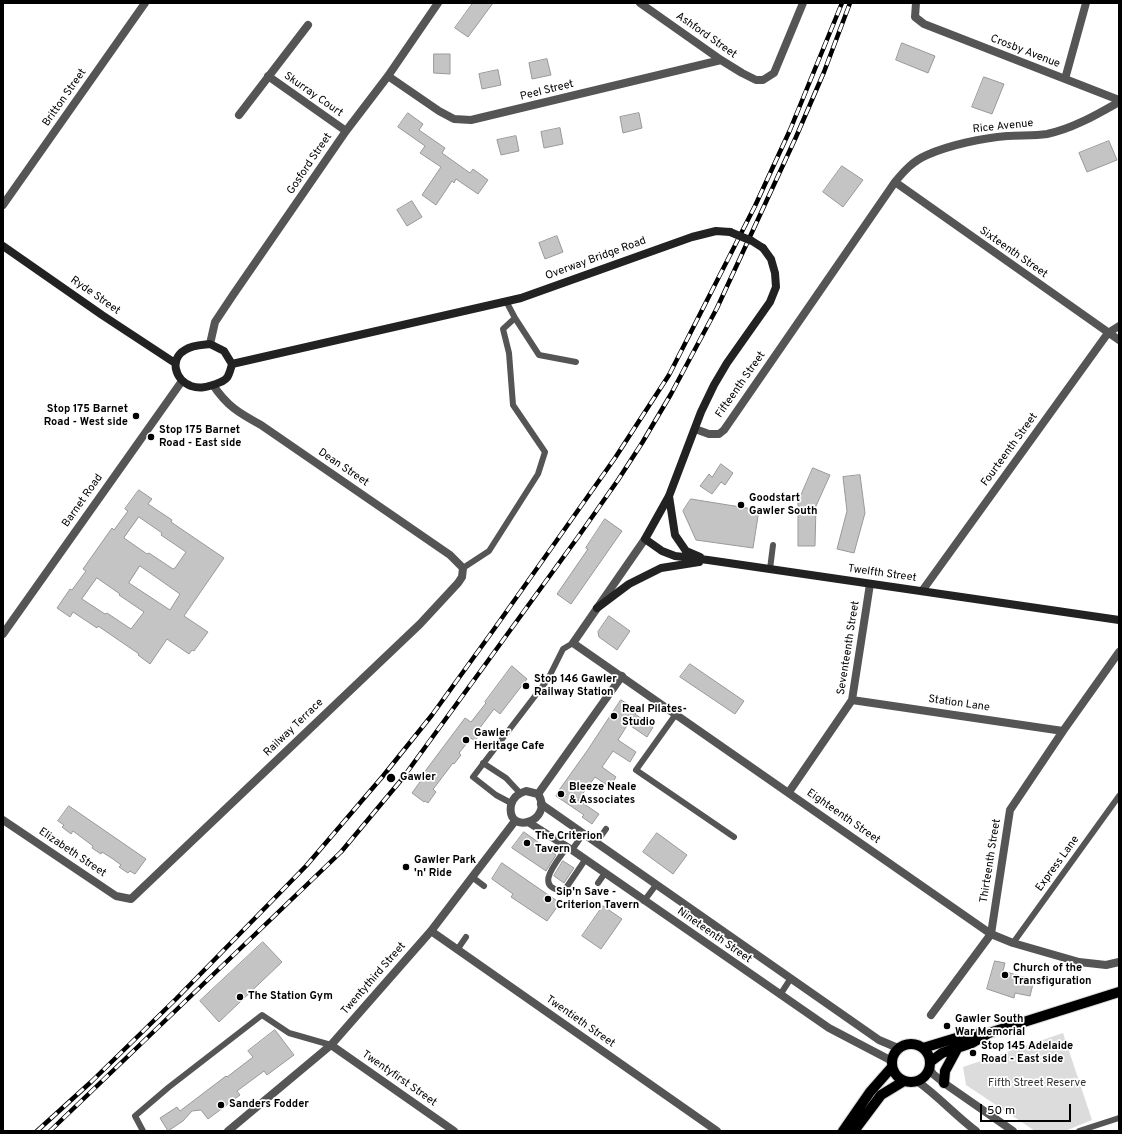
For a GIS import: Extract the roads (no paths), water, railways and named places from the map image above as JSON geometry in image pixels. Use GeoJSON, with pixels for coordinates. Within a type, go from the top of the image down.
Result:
{"type":"FeatureCollection","features":[{"type":"Feature","properties":{"kind":"main road","name":"Overway Bridge Road"},"geometry":{"type":"LineString","coordinates":[[232,364],[521,298],[692,237],[716,231],[730,232],[752,241],[763,248],[771,259],[775,273],[776,287],[770,302],[714,384],[695,429]]}},
{"type":"Feature","properties":{"kind":"main road","name":"Ryde Street"},"geometry":{"type":"LineString","coordinates":[[3,246],[102,315],[175,363]]}},
{"type":"Feature","properties":{"kind":"main road"},"geometry":{"type":"LineString","coordinates":[[210,344],[224,351],[232,364],[228,377],[222,382],[208,387],[198,387],[191,386],[182,381],[176,372],[175,363],[178,355],[186,349],[210,344]]}},
{"type":"Feature","properties":{"kind":"main road"},"geometry":{"type":"LineString","coordinates":[[645,539],[669,496],[695,429]]}},
{"type":"Feature","properties":{"kind":"main road"},"geometry":{"type":"LineString","coordinates":[[669,496],[675,535],[686,551],[708,560]]}},
{"type":"Feature","properties":{"kind":"main road","name":"Twelfth Street"},"geometry":{"type":"LineString","coordinates":[[645,539],[662,551],[675,556],[1119,620]]}},
{"type":"Feature","properties":{"kind":"main road"},"geometry":{"type":"LineString","coordinates":[[597,608],[629,584],[661,568],[708,560]]}},
{"type":"Feature","properties":{"kind":"main road"},"geometry":{"type":"LineString","coordinates":[[892,1064],[896,1075],[904,1081],[917,1081],[923,1078],[930,1065],[942,1053],[972,1042],[989,1033],[1119,992]]}},
{"type":"Feature","properties":{"kind":"main road"},"geometry":{"type":"LineString","coordinates":[[923,1048],[966,1035],[989,1033]]}},
{"type":"Feature","properties":{"kind":"main road"},"geometry":{"type":"LineString","coordinates":[[843,1131],[870,1092],[892,1064],[894,1054],[898,1048],[910,1044],[923,1048],[927,1052],[930,1065]]}},
{"type":"Feature","properties":{"kind":"main road"},"geometry":{"type":"LineString","coordinates":[[944,1084],[945,1070],[958,1047]]}},
{"type":"Feature","properties":{"kind":"main road"},"geometry":{"type":"LineString","coordinates":[[854,1131],[881,1095],[904,1081]]}},
{"type":"Feature","properties":{"kind":"street","name":"Britton Street"},"geometry":{"type":"LineString","coordinates":[[3,205],[145,3]]}},
{"type":"Feature","properties":{"kind":"street","name":"Gosford Street"},"geometry":{"type":"LineString","coordinates":[[210,344],[215,322],[346,131],[388,76],[438,3]]}},
{"type":"Feature","properties":{"kind":"street","name":"Ashford Street"},"geometry":{"type":"LineString","coordinates":[[640,3],[721,60],[756,80],[763,80],[774,73],[803,3]]}},
{"type":"Feature","properties":{"kind":"street","name":"Crosby Avenue"},"geometry":{"type":"LineString","coordinates":[[916,3],[915,17],[924,24],[1119,101]]}},
{"type":"Feature","properties":{"kind":"street"},"geometry":{"type":"LineString","coordinates":[[1065,79],[1086,3]]}},
{"type":"Feature","properties":{"kind":"street","name":"Skurray Court"},"geometry":{"type":"LineString","coordinates":[[239,115],[308,25]]}},
{"type":"Feature","properties":{"kind":"street","name":"Peel Street"},"geometry":{"type":"LineString","coordinates":[[388,76],[454,119],[471,120],[721,60]]}},
{"type":"Feature","properties":{"kind":"street","name":"Skurray Court"},"geometry":{"type":"LineString","coordinates":[[268,76],[346,131]]}},
{"type":"Feature","properties":{"kind":"street","name":"Rice Avenue"},"geometry":{"type":"LineString","coordinates":[[895,182],[905,170],[927,155],[966,142],[1006,136],[1046,134],[1080,123],[1119,101]]}},
{"type":"Feature","properties":{"kind":"street","name":"Sixteenth Street"},"geometry":{"type":"LineString","coordinates":[[895,182],[1119,340]]}},
{"type":"Feature","properties":{"kind":"street","name":"Fifteenth Street"},"geometry":{"type":"LineString","coordinates":[[695,429],[709,434],[719,434],[724,430],[895,182]]}},
{"type":"Feature","properties":{"kind":"street","name":"Fourteenth Street"},"geometry":{"type":"LineString","coordinates":[[922,591],[1108,332],[1119,326]]}},
{"type":"Feature","properties":{"kind":"street","name":"Barnet Road"},"geometry":{"type":"LineString","coordinates":[[3,634],[182,381]]}},
{"type":"Feature","properties":{"kind":"street","name":"Dean Street"},"geometry":{"type":"LineString","coordinates":[[213,385],[223,400],[239,413],[261,425],[450,555],[463,568]]}},
{"type":"Feature","properties":{"kind":"street"},"geometry":{"type":"LineString","coordinates":[[573,643],[645,539]]}},
{"type":"Feature","properties":{"kind":"street","name":"Railway Terrace"},"geometry":{"type":"LineString","coordinates":[[131,899],[420,624],[458,583],[462,577],[463,568]]}},
{"type":"Feature","properties":{"kind":"street","name":"Seventeenth Street"},"geometry":{"type":"LineString","coordinates":[[789,792],[852,700],[870,584]]}},
{"type":"Feature","properties":{"kind":"street","name":"Eighteenth Street"},"geometry":{"type":"LineString","coordinates":[[573,643],[991,934],[1012,943],[1079,962],[1106,965],[1119,962]]}},
{"type":"Feature","properties":{"kind":"street","name":"Thirteenth Street"},"geometry":{"type":"LineString","coordinates":[[931,1015],[991,934],[1010,810],[1063,731],[1119,652]]}},
{"type":"Feature","properties":{"kind":"street"},"geometry":{"type":"LineString","coordinates":[[538,794],[622,676]]}},
{"type":"Feature","properties":{"kind":"street","name":"Station Lane"},"geometry":{"type":"LineString","coordinates":[[852,700],[1063,731]]}},
{"type":"Feature","properties":{"kind":"street"},"geometry":{"type":"LineString","coordinates":[[530,791],[538,794],[540,797],[541,810],[534,820],[521,823],[515,821],[511,812],[511,803],[520,793],[530,791]]}},
{"type":"Feature","properties":{"kind":"street","name":"Nineteenth Street"},"geometry":{"type":"LineString","coordinates":[[541,804],[879,1040],[898,1048]]}},
{"type":"Feature","properties":{"kind":"street","name":"Elizabeth Street"},"geometry":{"type":"LineString","coordinates":[[3,820],[116,896],[131,899]]}},
{"type":"Feature","properties":{"kind":"street","name":"Twentythird Street"},"geometry":{"type":"LineString","coordinates":[[228,1131],[331,1045],[431,931],[515,821]]}},
{"type":"Feature","properties":{"kind":"street","name":"Nineteenth Street"},"geometry":{"type":"LineString","coordinates":[[528,822],[605,873],[829,1028],[892,1064]]}},
{"type":"Feature","properties":{"kind":"street","name":"Twentieth Street"},"geometry":{"type":"LineString","coordinates":[[431,931],[717,1131]]}},
{"type":"Feature","properties":{"kind":"street","name":"Twentyfirst Street"},"geometry":{"type":"LineString","coordinates":[[331,1045],[441,1128],[454,1131]]}},
{"type":"Feature","properties":{"kind":"street"},"geometry":{"type":"LineString","coordinates":[[930,1065],[933,1074],[944,1084],[1013,1131]]}},
{"type":"Feature","properties":{"kind":"street"},"geometry":{"type":"LineString","coordinates":[[917,1081],[934,1094],[961,1120],[976,1131]]}},
{"type":"Feature","properties":{"kind":"lane"},"geometry":{"type":"LineString","coordinates":[[506,301],[539,355],[576,362]]}},
{"type":"Feature","properties":{"kind":"lane"},"geometry":{"type":"LineString","coordinates":[[463,568],[489,551],[538,474],[545,452],[513,405],[509,353],[503,329],[515,318]]}},
{"type":"Feature","properties":{"kind":"lane"},"geometry":{"type":"LineString","coordinates":[[770,569],[773,545]]}},
{"type":"Feature","properties":{"kind":"lane"},"geometry":{"type":"LineString","coordinates":[[511,803],[496,795],[473,777],[552,673],[552,669],[563,649],[573,643]]}},
{"type":"Feature","properties":{"kind":"lane"},"geometry":{"type":"LineString","coordinates":[[676,714],[636,770],[734,837]]}},
{"type":"Feature","properties":{"kind":"lane"},"geometry":{"type":"LineString","coordinates":[[484,763],[506,778],[520,793]]}},
{"type":"Feature","properties":{"kind":"lane","name":"Express Lane"},"geometry":{"type":"LineString","coordinates":[[1012,943],[1119,796]]}},
{"type":"Feature","properties":{"kind":"lane"},"geometry":{"type":"LineString","coordinates":[[596,843],[606,829]]}},
{"type":"Feature","properties":{"kind":"lane"},"geometry":{"type":"LineString","coordinates":[[583,834],[549,874],[547,881],[549,885],[557,891],[564,891],[586,860]]}},
{"type":"Feature","properties":{"kind":"lane"},"geometry":{"type":"LineString","coordinates":[[598,883],[605,873]]}},
{"type":"Feature","properties":{"kind":"lane"},"geometry":{"type":"LineString","coordinates":[[472,877],[484,886]]}},
{"type":"Feature","properties":{"kind":"lane"},"geometry":{"type":"LineString","coordinates":[[644,901],[656,884]]}},
{"type":"Feature","properties":{"kind":"lane"},"geometry":{"type":"LineString","coordinates":[[457,950],[466,937]]}},
{"type":"Feature","properties":{"kind":"lane"},"geometry":{"type":"LineString","coordinates":[[780,994],[791,978]]}},
{"type":"Feature","properties":{"kind":"lane"},"geometry":{"type":"LineString","coordinates":[[143,1131],[135,1116],[169,1087],[262,1015],[289,1032],[331,1045]]}},
{"type":"Feature","properties":{"kind":"lane"},"geometry":{"type":"LineString","coordinates":[[1079,1131],[1119,1118]]}},
{"type":"Feature","properties":{"kind":"railway"},"geometry":{"type":"LineString","coordinates":[[37,1131],[91,1082],[176,999],[306,866],[383,776],[432,715],[492,632],[615,458],[669,375],[755,206],[790,130],[842,3]]}},
{"type":"Feature","properties":{"kind":"railway"},"geometry":{"type":"LineString","coordinates":[[50,1131],[341,852],[402,779],[578,537],[642,443],[671,394],[717,308],[796,137],[824,72],[850,3]]}},
{"type":"Feature","properties":{"kind":"place","name":"Stop 175 Barnet Road - West side"},"geometry":{"type":"Point","coordinates":[136,416]}},
{"type":"Feature","properties":{"kind":"place","name":"Stop 175 Barnet Road - East side"},"geometry":{"type":"Point","coordinates":[151,437]}},
{"type":"Feature","properties":{"kind":"place","name":"Goodstart Gawler South"},"geometry":{"type":"Point","coordinates":[741,505]}},
{"type":"Feature","properties":{"kind":"place","name":"Stop 146 Gawler Railway Station"},"geometry":{"type":"Point","coordinates":[526,686]}},
{"type":"Feature","properties":{"kind":"place","name":"Real Pilates- Studio"},"geometry":{"type":"Point","coordinates":[614,716]}},
{"type":"Feature","properties":{"kind":"place","name":"Gawler Heritage Cafe"},"geometry":{"type":"Point","coordinates":[466,740]}},
{"type":"Feature","properties":{"kind":"place","name":"Gawler"},"geometry":{"type":"Point","coordinates":[391,778]}},
{"type":"Feature","properties":{"kind":"place","name":"Bleeze Neale & Associates"},"geometry":{"type":"Point","coordinates":[561,794]}},
{"type":"Feature","properties":{"kind":"place","name":"The Criterion Tavern"},"geometry":{"type":"Point","coordinates":[527,843]}},
{"type":"Feature","properties":{"kind":"place","name":"Gawler Park 'n' Ride"},"geometry":{"type":"Point","coordinates":[406,867]}},
{"type":"Feature","properties":{"kind":"place","name":"Sip'n Save - Criterion Tavern"},"geometry":{"type":"Point","coordinates":[548,899]}},
{"type":"Feature","properties":{"kind":"place","name":"Church of the Transfiguration"},"geometry":{"type":"Point","coordinates":[1005,975]}},
{"type":"Feature","properties":{"kind":"place","name":"The Station Gym"},"geometry":{"type":"Point","coordinates":[240,997]}},
{"type":"Feature","properties":{"kind":"place","name":"Gawler South War Memorial"},"geometry":{"type":"Point","coordinates":[947,1026]}},
{"type":"Feature","properties":{"kind":"place","name":"Stop 145 Adelaide Road - East side"},"geometry":{"type":"Point","coordinates":[973,1053]}},
{"type":"Feature","properties":{"kind":"place","name":"Sanders Fodder"},"geometry":{"type":"Point","coordinates":[221,1105]}},
{"type":"Feature","properties":{"kind":"park label","name":"Fifth Street Reserve"},"geometry":{"type":"Point","coordinates":[1037,1084]}}]}
